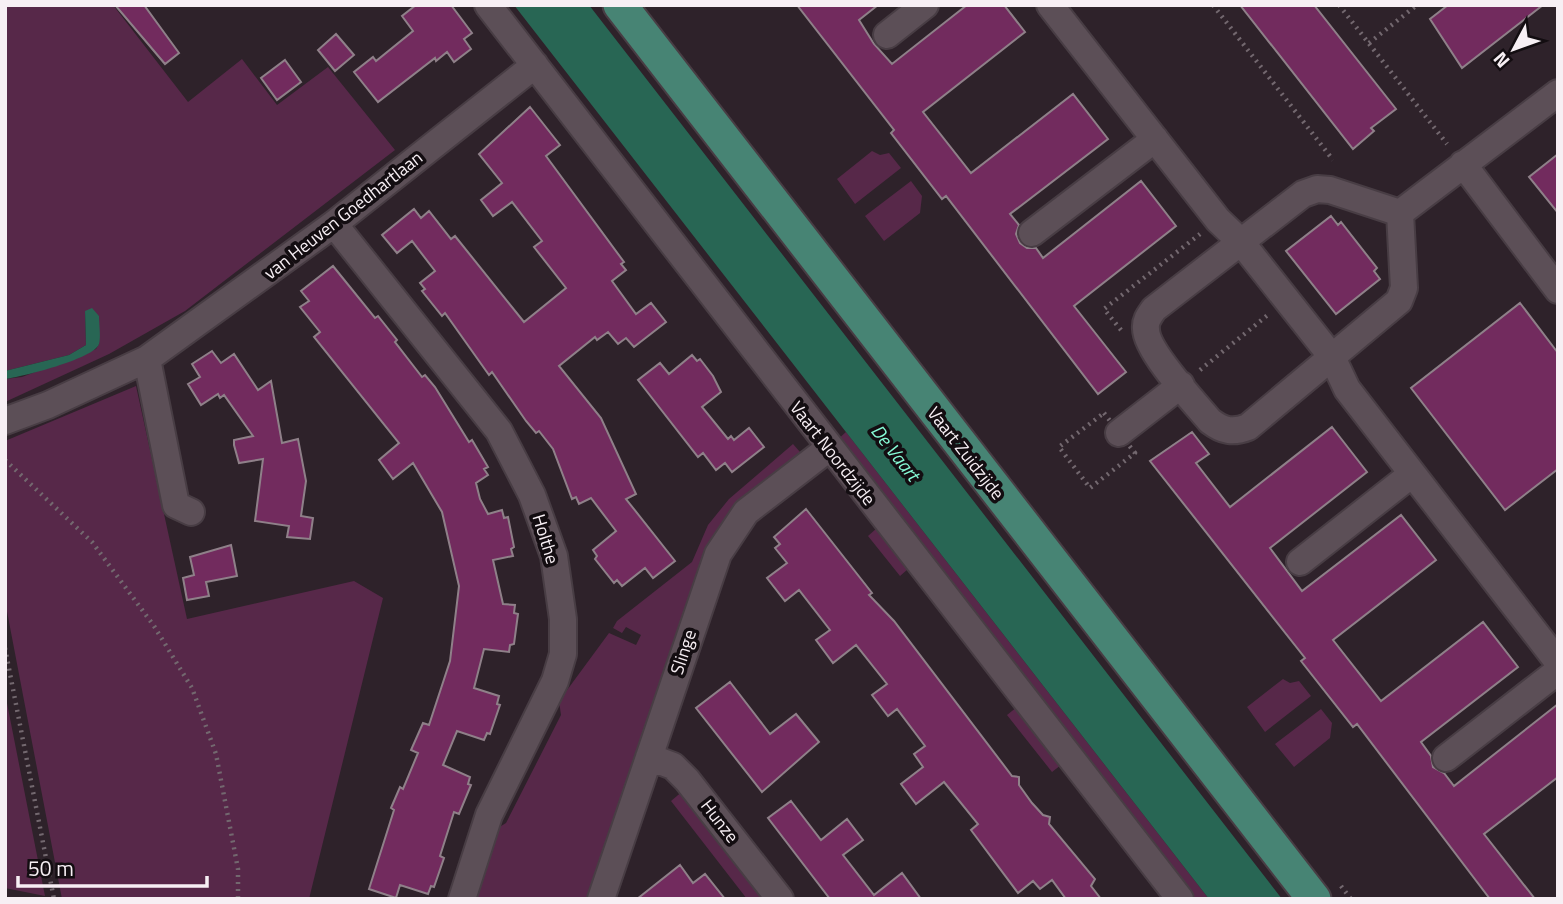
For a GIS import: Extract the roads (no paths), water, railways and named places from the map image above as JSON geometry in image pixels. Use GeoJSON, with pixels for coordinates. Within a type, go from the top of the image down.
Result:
{"type":"FeatureCollection","features":[{"type":"Feature","properties":{"kind":"main road","name":"Vaart Zuidzijde"},"geometry":{"type":"LineString","coordinates":[[620,5],[1314,899]]}},
{"type":"Feature","properties":{"kind":"street","name":"Vaart Noordzijde"},"geometry":{"type":"LineString","coordinates":[[488,5],[1180,899]]}},
{"type":"Feature","properties":{"kind":"street"},"geometry":{"type":"LineString","coordinates":[[887,35],[925,5]]}},
{"type":"Feature","properties":{"kind":"street"},"geometry":{"type":"LineString","coordinates":[[1050,5],[1218,220],[1241,243],[1332,357],[1346,389],[1558,662]]}},
{"type":"Feature","properties":{"kind":"street","name":"van Heuven Goedhartlaan"},"geometry":{"type":"LineString","coordinates":[[5,421],[48,405],[147,359],[334,224],[535,65]]}},
{"type":"Feature","properties":{"kind":"street"},"geometry":{"type":"LineString","coordinates":[[1400,214],[1558,93]]}},
{"type":"Feature","properties":{"kind":"street"},"geometry":{"type":"LineString","coordinates":[[1032,233],[1155,139]]}},
{"type":"Feature","properties":{"kind":"street"},"geometry":{"type":"LineString","coordinates":[[1463,164],[1558,290]]}},
{"type":"Feature","properties":{"kind":"street"},"geometry":{"type":"LineString","coordinates":[[1330,190],[1400,214],[1404,288],[1399,301],[1248,427],[1240,430],[1219,428],[1210,421],[1151,346],[1145,328],[1154,309],[1303,194],[1330,190]]}},
{"type":"Feature","properties":{"kind":"street","name":"Holthe"},"geometry":{"type":"LineString","coordinates":[[334,224],[499,431],[532,495],[554,556],[563,619],[563,653],[555,681],[489,815],[462,899]]}},
{"type":"Feature","properties":{"kind":"street"},"geometry":{"type":"LineString","coordinates":[[147,359],[176,505],[191,512]]}},
{"type":"Feature","properties":{"kind":"street"},"geometry":{"type":"LineString","coordinates":[[1119,433],[1181,384]]}},
{"type":"Feature","properties":{"kind":"street","name":"Slinge"},"geometry":{"type":"LineString","coordinates":[[600,899],[718,554],[746,512],[829,447]]}},
{"type":"Feature","properties":{"kind":"street"},"geometry":{"type":"LineString","coordinates":[[1300,562],[1412,474]]}},
{"type":"Feature","properties":{"kind":"street"},"geometry":{"type":"LineString","coordinates":[[1446,758],[1558,671]]}},
{"type":"Feature","properties":{"kind":"street","name":"Hunze"},"geometry":{"type":"LineString","coordinates":[[649,757],[673,765],[687,780],[780,899]]}},
{"type":"Feature","properties":{"kind":"water","name":"De Vaart"},"geometry":{"type":"Polygon","coordinates":[[[514,5],[589,5],[1282,899],[1209,899],[514,5]]]}},
{"type":"Feature","properties":{"kind":"water"},"geometry":{"type":"Polygon","coordinates":[[[92,308],[99,316],[100,330],[99,344],[94,350],[56,366],[5,379],[5,371],[69,355],[86,345],[85,311],[92,308]]]}}]}
